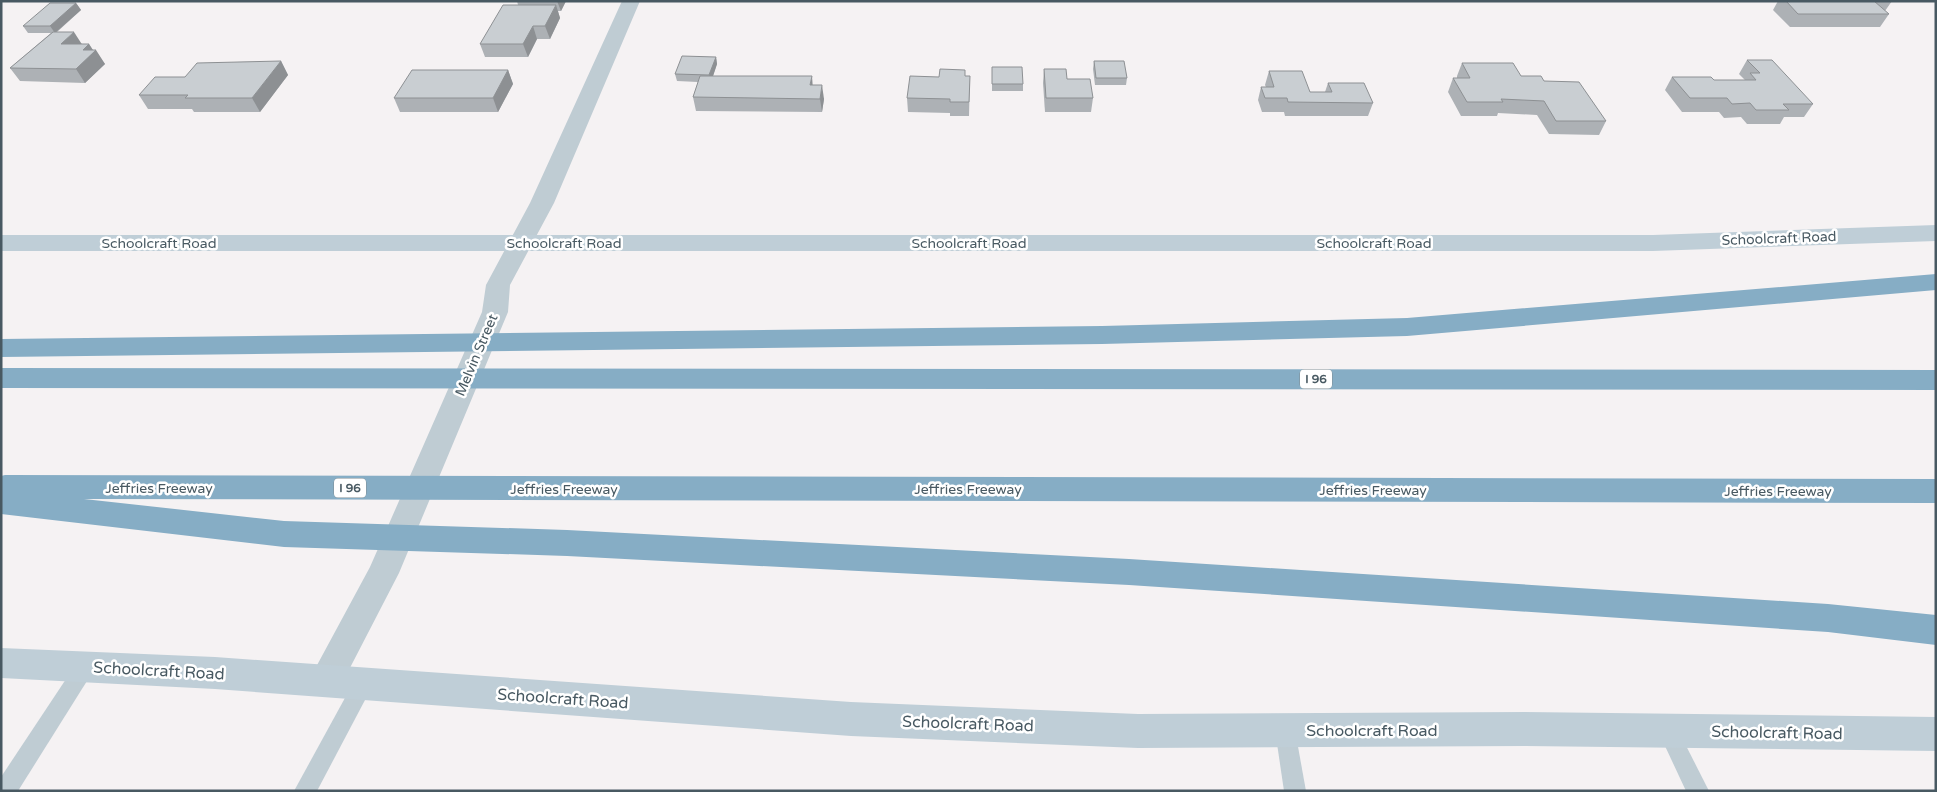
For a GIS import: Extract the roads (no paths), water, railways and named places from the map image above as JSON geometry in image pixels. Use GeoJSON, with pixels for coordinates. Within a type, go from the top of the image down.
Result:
{"type":"FeatureCollection","features":[{"type":"Feature","properties":{"kind":"highway"},"geometry":{"type":"LineString","coordinates":[[1,348],[1102,335],[1407,327],[1936,282]]}},
{"type":"Feature","properties":{"kind":"highway","name":"I 96"},"geometry":{"type":"LineString","coordinates":[[1,378],[1936,380]]}},
{"type":"Feature","properties":{"kind":"highway","name":"Jeffries Freeway"},"geometry":{"type":"LineString","coordinates":[[1,488],[1936,492]]}},
{"type":"Feature","properties":{"kind":"highway"},"geometry":{"type":"LineString","coordinates":[[1,502],[284,534],[567,543],[1129,572],[1828,618],[1936,630]]}},
{"type":"Feature","properties":{"kind":"main road","name":"Schoolcraft Road"},"geometry":{"type":"LineString","coordinates":[[1,243],[1643,243],[1936,233]]}},
{"type":"Feature","properties":{"kind":"main road","name":"Schoolcraft Road"},"geometry":{"type":"LineString","coordinates":[[1,664],[326,680],[851,719],[1138,731],[1668,730],[1936,734]]}},
{"type":"Feature","properties":{"kind":"street","name":"Melvin Street"},"geometry":{"type":"LineString","coordinates":[[326,680],[382,573],[496,312],[498,285],[542,203],[631,1]]}},
{"type":"Feature","properties":{"kind":"lane"},"geometry":{"type":"LineString","coordinates":[[5,791],[85,667]]}},
{"type":"Feature","properties":{"kind":"lane"},"geometry":{"type":"LineString","coordinates":[[305,791],[364,683]]}},
{"type":"Feature","properties":{"kind":"lane"},"geometry":{"type":"LineString","coordinates":[[1285,730],[1295,791]]}},
{"type":"Feature","properties":{"kind":"lane"},"geometry":{"type":"LineString","coordinates":[[1668,730],[1698,791]]}}]}
